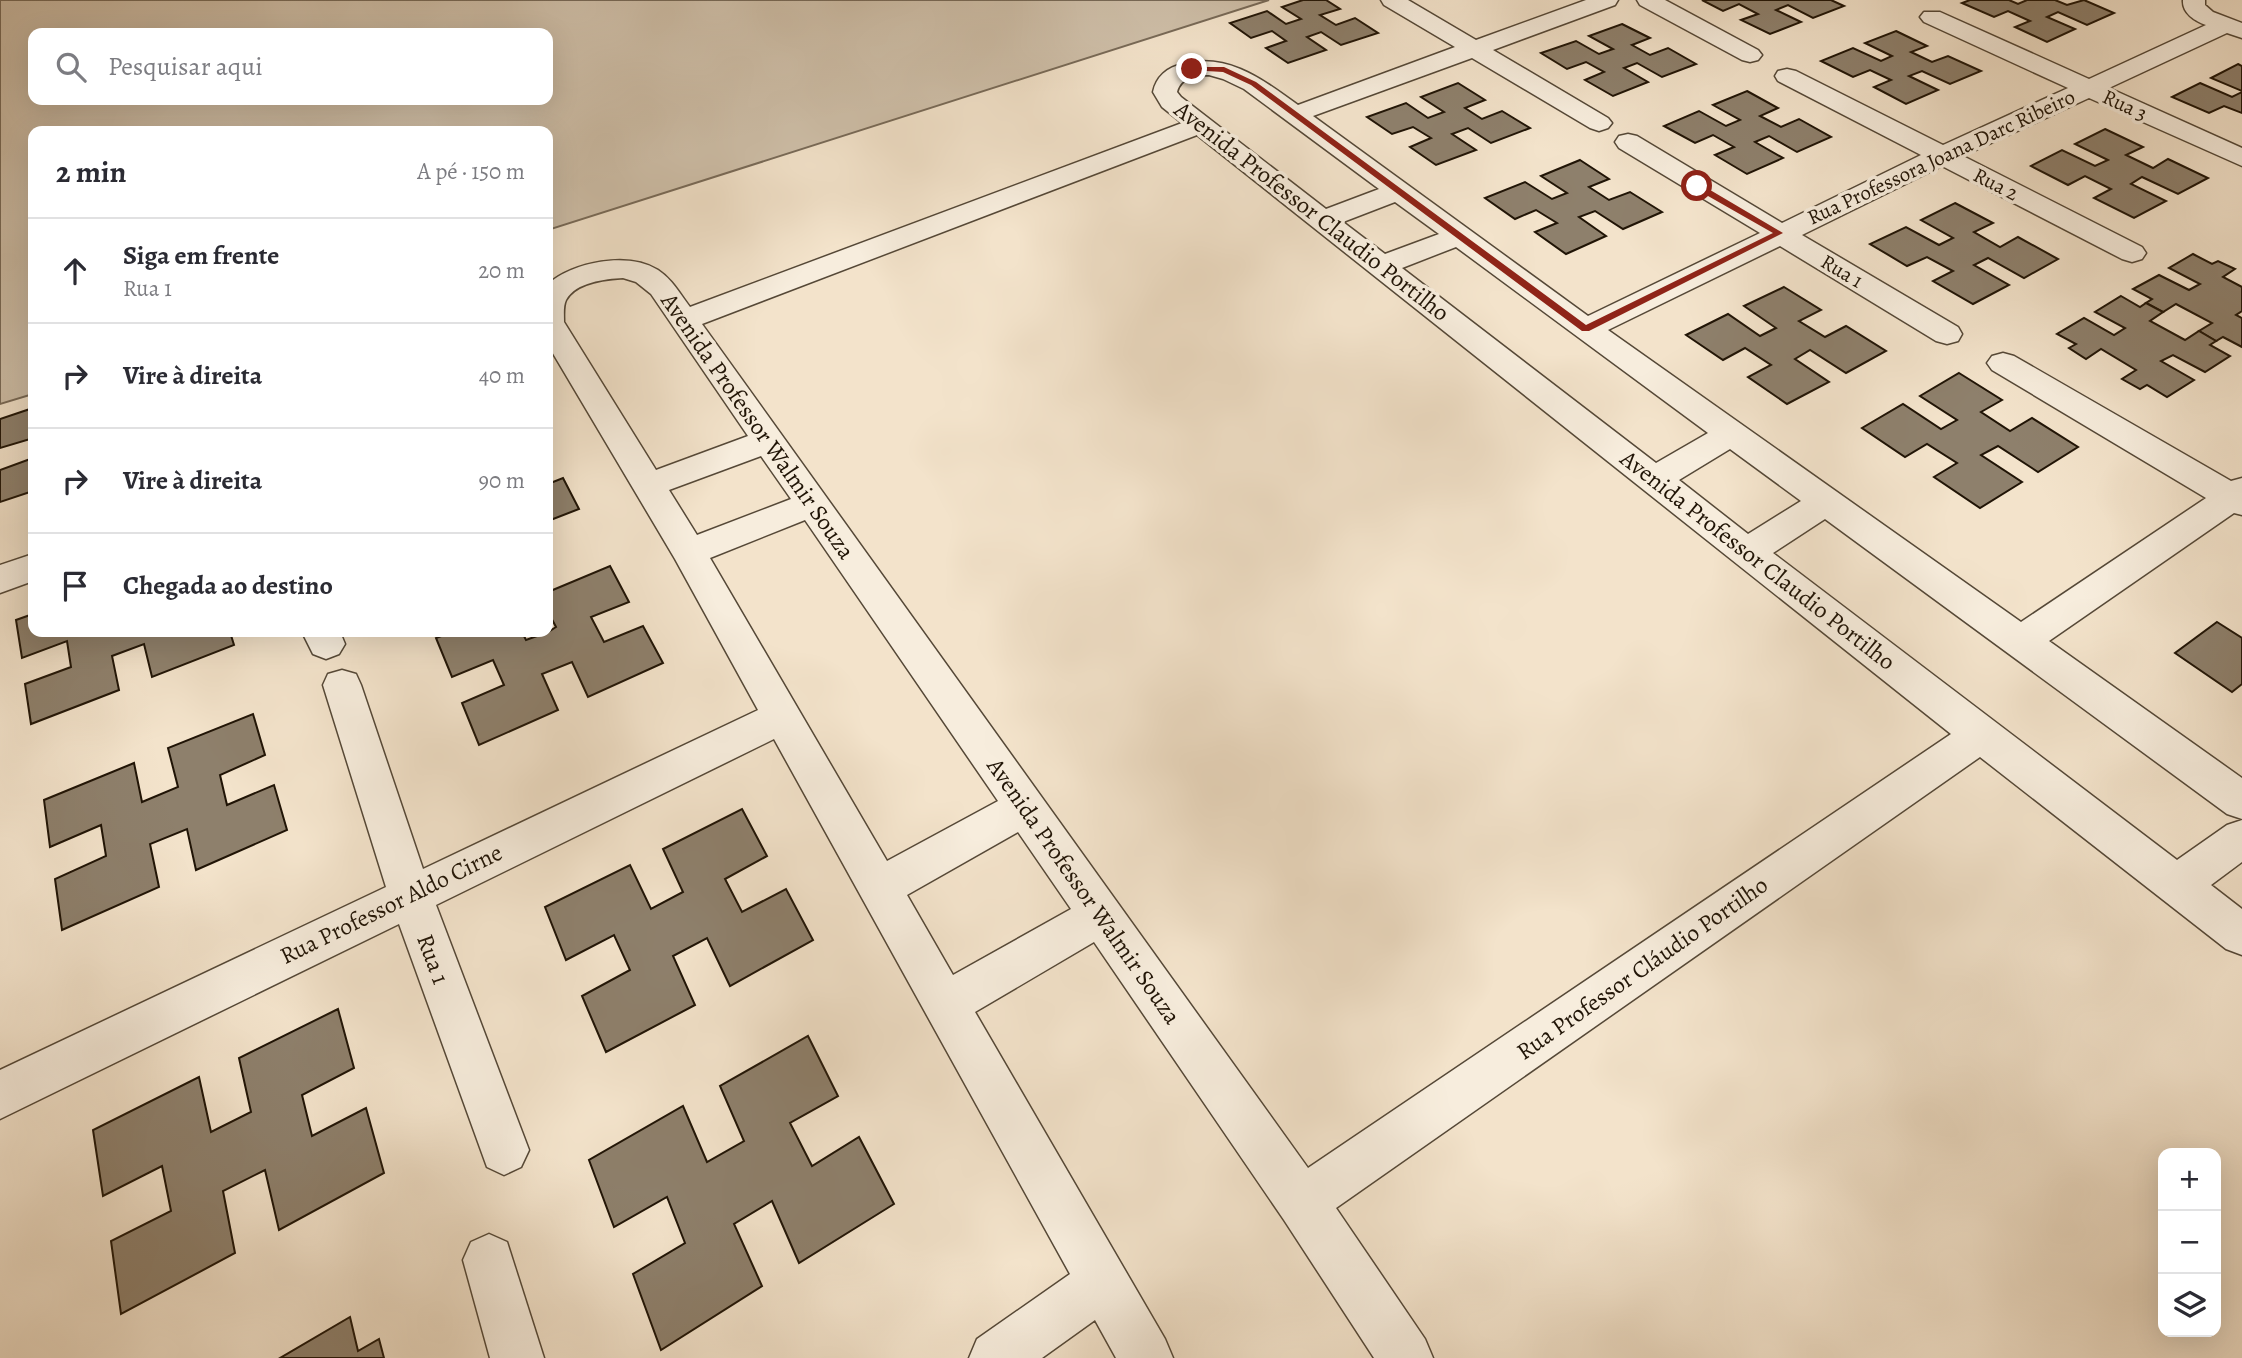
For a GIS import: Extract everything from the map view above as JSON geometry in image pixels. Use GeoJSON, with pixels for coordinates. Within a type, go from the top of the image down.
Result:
{"type":"FeatureCollection","features":[{"type":"Feature","properties":{"kind":"street"},"geometry":{"type":"LineString","coordinates":[[1392,0],[1599,123]]}},
{"type":"Feature","properties":{"kind":"street"},"geometry":{"type":"LineString","coordinates":[[1296,114],[1606,0]]}},
{"type":"Feature","properties":{"kind":"street"},"geometry":{"type":"LineString","coordinates":[[1648,0],[1750,55]]}},
{"type":"Feature","properties":{"kind":"street"},"geometry":{"type":"LineString","coordinates":[[2194,0],[2194,8],[2205,17],[2233,29]]}},
{"type":"Feature","properties":{"kind":"street","name":"Rua 3"},"geometry":{"type":"LineString","coordinates":[[1932,17],[2242,158]]}},
{"type":"Feature","properties":{"kind":"street","name":"Rua Professora Joana Darc Ribeiro"},"geometry":{"type":"LineString","coordinates":[[1586,329],[1941,156],[2088,88],[2233,29]]}},
{"type":"Feature","properties":{"kind":"street","name":"Avenida Professor Claudio Portilho"},"geometry":{"type":"LineString","coordinates":[[2242,801],[1731,434],[1238,74],[1207,68],[1182,72],[1167,83],[1165,92],[1171,102],[2242,935]]}},
{"type":"Feature","properties":{"kind":"street","name":"Rua 2"},"geometry":{"type":"LineString","coordinates":[[1787,76],[2132,253]]}},
{"type":"Feature","properties":{"kind":"street"},"geometry":{"type":"LineString","coordinates":[[685,320],[1201,125]]}},
{"type":"Feature","properties":{"kind":"street","name":"Rua 1"},"geometry":{"type":"LineString","coordinates":[[1628,142],[1947,334]]}},
{"type":"Feature","properties":{"kind":"street"},"geometry":{"type":"LineString","coordinates":[[1323,220],[1399,191]]}},
{"type":"Feature","properties":{"kind":"street"},"geometry":{"type":"LineString","coordinates":[[1381,266],[1460,236]]}},
{"type":"Feature","properties":{"kind":"street","name":"Avenida Professor Walmir Souza"},"geometry":{"type":"LineString","coordinates":[[553,296],[568,282],[587,274],[611,270],[644,273],[661,288],[1302,1202],[1406,1358]]}},
{"type":"Feature","properties":{"kind":"street","name":"Avenida Professor Walmir Souza"},"geometry":{"type":"LineString","coordinates":[[553,338],[563,377],[649,485],[690,551],[1146,1358]]}},
{"type":"Feature","properties":{"kind":"street"},"geometry":{"type":"LineString","coordinates":[[2003,363],[2238,497],[2021,641]]}},
{"type":"Feature","properties":{"kind":"street"},"geometry":{"type":"LineString","coordinates":[[1654,479],[1731,434]]}},
{"type":"Feature","properties":{"kind":"street"},"geometry":{"type":"LineString","coordinates":[[649,485],[769,441]]}},
{"type":"Feature","properties":{"kind":"street"},"geometry":{"type":"LineString","coordinates":[[1747,551],[1826,501]]}},
{"type":"Feature","properties":{"kind":"street"},"geometry":{"type":"LineString","coordinates":[[690,551],[813,504]]}},
{"type":"Feature","properties":{"kind":"street"},"geometry":{"type":"LineString","coordinates":[[0,579],[28,569]]}},
{"type":"Feature","properties":{"kind":"street","name":"Rua 1"},"geometry":{"type":"LineString","coordinates":[[342,685],[410,895],[504,1150]]}},
{"type":"Feature","properties":{"kind":"street","name":"Rua Professor Aldo Cirne"},"geometry":{"type":"LineString","coordinates":[[0,1095],[783,716]]}},
{"type":"Feature","properties":{"kind":"street","name":"Rua Professor Cláudio Portilho"},"geometry":{"type":"LineString","coordinates":[[1302,1202],[1981,734]]}},
{"type":"Feature","properties":{"kind":"street"},"geometry":{"type":"LineString","coordinates":[[881,887],[1025,807]]}},
{"type":"Feature","properties":{"kind":"street"},"geometry":{"type":"LineString","coordinates":[[2177,885],[2242,838]]}},
{"type":"Feature","properties":{"kind":"street"},"geometry":{"type":"LineString","coordinates":[[946,1004],[1101,915]]}},
{"type":"Feature","properties":{"kind":"street"},"geometry":{"type":"LineString","coordinates":[[489,1260],[517,1358]]}},
{"type":"Feature","properties":{"kind":"street"},"geometry":{"type":"LineString","coordinates":[[996,1358],[1103,1283]]}},
{"type":"Feature","properties":{"kind":"shaded area"},"geometry":{"type":"Polygon","coordinates":[[[0,0],[1269,0],[553,228],[553,126],[28,126],[28,396],[0,404],[0,0]]]}},
{"type":"Feature","properties":{"kind":"building"},"geometry":{"type":"Polygon","coordinates":[[[1303,0],[1326,0],[1340,9],[1320,15],[1336,25],[1355,18],[1378,33],[1341,45],[1321,32],[1307,37],[1326,50],[1288,63],[1266,48],[1286,41],[1272,31],[1251,38],[1230,23],[1267,11],[1286,24],[1301,19],[1282,7],[1303,0]]]}},
{"type":"Feature","properties":{"kind":"building"},"geometry":{"type":"Polygon","coordinates":[[[1702,0],[1831,0],[1844,6],[1813,18],[1788,5],[1776,10],[1801,22],[1770,34],[1741,20],[1758,14],[1739,4],[1723,11],[1702,0]]]}},
{"type":"Feature","properties":{"kind":"building"},"geometry":{"type":"Polygon","coordinates":[[[1970,0],[2009,0],[2018,4],[2027,0],[2055,0],[2067,5],[2084,0],[2114,13],[2087,25],[2058,12],[2047,17],[2075,29],[2047,42],[2015,27],[2030,21],[2008,11],[1994,17],[1962,3],[1970,0]]]}},
{"type":"Feature","properties":{"kind":"building"},"geometry":{"type":"Polygon","coordinates":[[[1622,24],[1650,38],[1632,45],[1650,55],[1668,48],[1696,64],[1662,77],[1637,63],[1624,68],[1648,82],[1613,96],[1585,80],[1604,72],[1586,62],[1567,69],[1541,53],[1576,41],[1599,54],[1613,49],[1589,36],[1622,24]]]}},
{"type":"Feature","properties":{"kind":"building"},"geometry":{"type":"Polygon","coordinates":[[[1896,31],[1927,46],[1911,52],[1932,62],[1948,56],[1981,71],[1950,84],[1922,71],[1909,76],[1938,90],[1906,104],[1874,87],[1891,80],[1870,70],[1853,77],[1821,61],[1853,48],[1881,61],[1892,56],[1865,43],[1896,31]]]}},
{"type":"Feature","properties":{"kind":"building"},"geometry":{"type":"Polygon","coordinates":[[[2238,64],[2242,66],[2242,91],[2211,78],[2238,64]]]}},
{"type":"Feature","properties":{"kind":"building"},"geometry":{"type":"Polygon","coordinates":[[[1458,83],[1485,100],[1465,108],[1482,119],[1502,111],[1530,128],[1491,143],[1468,128],[1452,134],[1476,150],[1436,165],[1410,147],[1431,138],[1413,127],[1392,134],[1367,117],[1406,103],[1428,118],[1444,112],[1421,97],[1458,83]]]}},
{"type":"Feature","properties":{"kind":"building"},"geometry":{"type":"Polygon","coordinates":[[[2200,83],[2232,97],[2242,92],[2242,113],[2224,106],[2209,113],[2172,97],[2200,83]]]}},
{"type":"Feature","properties":{"kind":"building"},"geometry":{"type":"Polygon","coordinates":[[[1747,91],[1778,108],[1760,116],[1781,127],[1799,119],[1831,137],[1797,152],[1769,136],[1755,142],[1783,158],[1747,174],[1715,155],[1734,147],[1713,135],[1695,143],[1664,126],[1699,111],[1726,126],[1740,120],[1713,105],[1747,91]]]}},
{"type":"Feature","properties":{"kind":"building"},"geometry":{"type":"Polygon","coordinates":[[[2105,129],[2143,147],[2126,155],[2153,168],[2168,159],[2208,178],[2178,194],[2142,177],[2131,184],[2166,201],[2134,218],[2094,198],[2111,189],[2085,176],[2068,185],[2031,166],[2062,150],[2095,166],[2108,160],[2075,144],[2105,129]]]}},
{"type":"Feature","properties":{"kind":"building"},"geometry":{"type":"Polygon","coordinates":[[[1580,160],[1609,179],[1589,187],[1609,200],[1630,192],[1662,212],[1623,229],[1595,211],[1579,217],[1606,236],[1566,254],[1535,232],[1557,223],[1536,210],[1515,219],[1485,198],[1525,182],[1552,199],[1567,193],[1541,176],[1580,160]]]}},
{"type":"Feature","properties":{"kind":"building"},"geometry":{"type":"Polygon","coordinates":[[[1955,203],[1993,223],[1974,232],[2000,247],[2018,237],[2058,259],[2024,278],[1988,258],[1974,265],[2009,285],[1973,304],[1933,281],[1953,271],[1927,257],[1907,266],[1870,244],[1906,227],[1939,245],[1953,238],[1921,220],[1955,203]]]}},
{"type":"Feature","properties":{"kind":"building"},"geometry":{"type":"Polygon","coordinates":[[[2193,254],[2212,264],[2218,261],[2235,269],[2223,277],[2242,287],[2242,311],[2236,315],[2242,318],[2242,347],[2223,337],[2216,341],[2199,331],[2212,323],[2176,304],[2163,312],[2146,303],[2152,299],[2133,289],[2159,275],[2189,290],[2200,284],[2169,268],[2193,254]]]}},
{"type":"Feature","properties":{"kind":"building"},"geometry":{"type":"Polygon","coordinates":[[[1784,287],[1821,310],[1799,321],[1825,337],[1846,326],[1886,351],[1846,373],[1810,350],[1795,359],[1829,382],[1787,404],[1748,377],[1771,365],[1745,348],[1723,360],[1686,335],[1728,314],[1760,336],[1776,328],[1744,306],[1784,287]]]}},
{"type":"Feature","properties":{"kind":"building"},"geometry":{"type":"Polygon","coordinates":[[[2121,296],[2140,307],[2146,303],[2163,312],[2150,321],[2185,340],[2199,331],[2216,341],[2210,345],[2230,356],[2205,372],[2173,355],[2161,361],[2194,380],[2167,397],[2147,385],[2140,389],[2122,379],[2136,370],[2101,349],[2086,359],[2069,348],[2076,344],[2057,334],[2084,318],[2114,335],[2125,328],[2095,312],[2121,296]]]}},
{"type":"Feature","properties":{"kind":"building"},"geometry":{"type":"Polygon","coordinates":[[[1959,373],[2002,400],[1981,412],[2010,431],[2032,418],[2078,447],[2038,472],[1998,446],[1981,455],[2022,482],[1980,508],[1934,477],[1957,463],[1927,444],[1905,457],[1862,428],[1903,404],[1941,429],[1957,420],[1920,396],[1959,373]]]}},
{"type":"Feature","properties":{"kind":"building"},"geometry":{"type":"Polygon","coordinates":[[[28,410],[28,440],[0,448],[0,419],[28,410]]]}},
{"type":"Feature","properties":{"kind":"building"},"geometry":{"type":"Polygon","coordinates":[[[28,460],[28,493],[0,502],[0,470],[28,460]]]}},
{"type":"Feature","properties":{"kind":"building"},"geometry":{"type":"Polygon","coordinates":[[[563,478],[579,509],[553,519],[553,482],[563,478]]]}},
{"type":"Feature","properties":{"kind":"building"},"geometry":{"type":"Polygon","coordinates":[[[610,566],[629,602],[591,617],[604,642],[643,626],[663,663],[588,697],[572,662],[542,674],[558,710],[479,745],[462,703],[504,685],[493,660],[452,677],[436,638],[524,637],[526,640],[553,637],[553,629],[556,627],[553,621],[553,590],[610,566]]]}},
{"type":"Feature","properties":{"kind":"building"},"geometry":{"type":"Polygon","coordinates":[[[28,616],[28,637],[232,637],[234,645],[152,677],[144,644],[112,656],[119,690],[31,724],[25,684],[71,667],[67,641],[22,658],[16,620],[28,616]]]}},
{"type":"Feature","properties":{"kind":"building"},"geometry":{"type":"Polygon","coordinates":[[[2217,622],[2242,638],[2242,684],[2232,692],[2175,653],[2217,622]]]}},
{"type":"Feature","properties":{"kind":"building"},"geometry":{"type":"Polygon","coordinates":[[[253,714],[265,755],[220,775],[227,805],[274,785],[287,830],[196,870],[187,829],[150,844],[159,887],[62,930],[55,879],[106,856],[101,825],[50,847],[44,800],[134,763],[142,802],[178,787],[168,748],[253,714]]]}},
{"type":"Feature","properties":{"kind":"building"},"geometry":{"type":"Polygon","coordinates":[[[742,809],[767,856],[725,879],[742,912],[786,889],[813,940],[730,986],[707,938],[673,956],[695,1005],[606,1052],[582,996],[630,970],[614,935],[566,960],[545,907],[630,865],[651,909],[683,892],[663,849],[742,809]]]}},
{"type":"Feature","properties":{"kind":"building"},"geometry":{"type":"Polygon","coordinates":[[[338,1009],[354,1068],[302,1095],[312,1136],[366,1108],[384,1173],[279,1230],[265,1170],[223,1191],[235,1253],[121,1314],[111,1241],[171,1211],[162,1166],[103,1196],[93,1130],[199,1077],[211,1132],[251,1112],[239,1058],[338,1009]]]}},
{"type":"Feature","properties":{"kind":"building"},"geometry":{"type":"Polygon","coordinates":[[[808,1036],[838,1096],[790,1123],[812,1166],[859,1137],[894,1204],[799,1263],[772,1201],[734,1224],[762,1286],[661,1350],[633,1274],[685,1243],[667,1197],[614,1227],[589,1160],[683,1106],[707,1162],[744,1141],[720,1086],[808,1036]]]}},
{"type":"Feature","properties":{"kind":"building"},"geometry":{"type":"Polygon","coordinates":[[[350,1317],[358,1351],[379,1339],[384,1358],[280,1358],[350,1317]]]}},
{"type":"Feature","properties":{"kind":"route"},"geometry":{"type":"LineString","coordinates":[[1192,69],[1207,68],[1238,74],[1586,329],[1779,233],[1697,186]]}}]}
